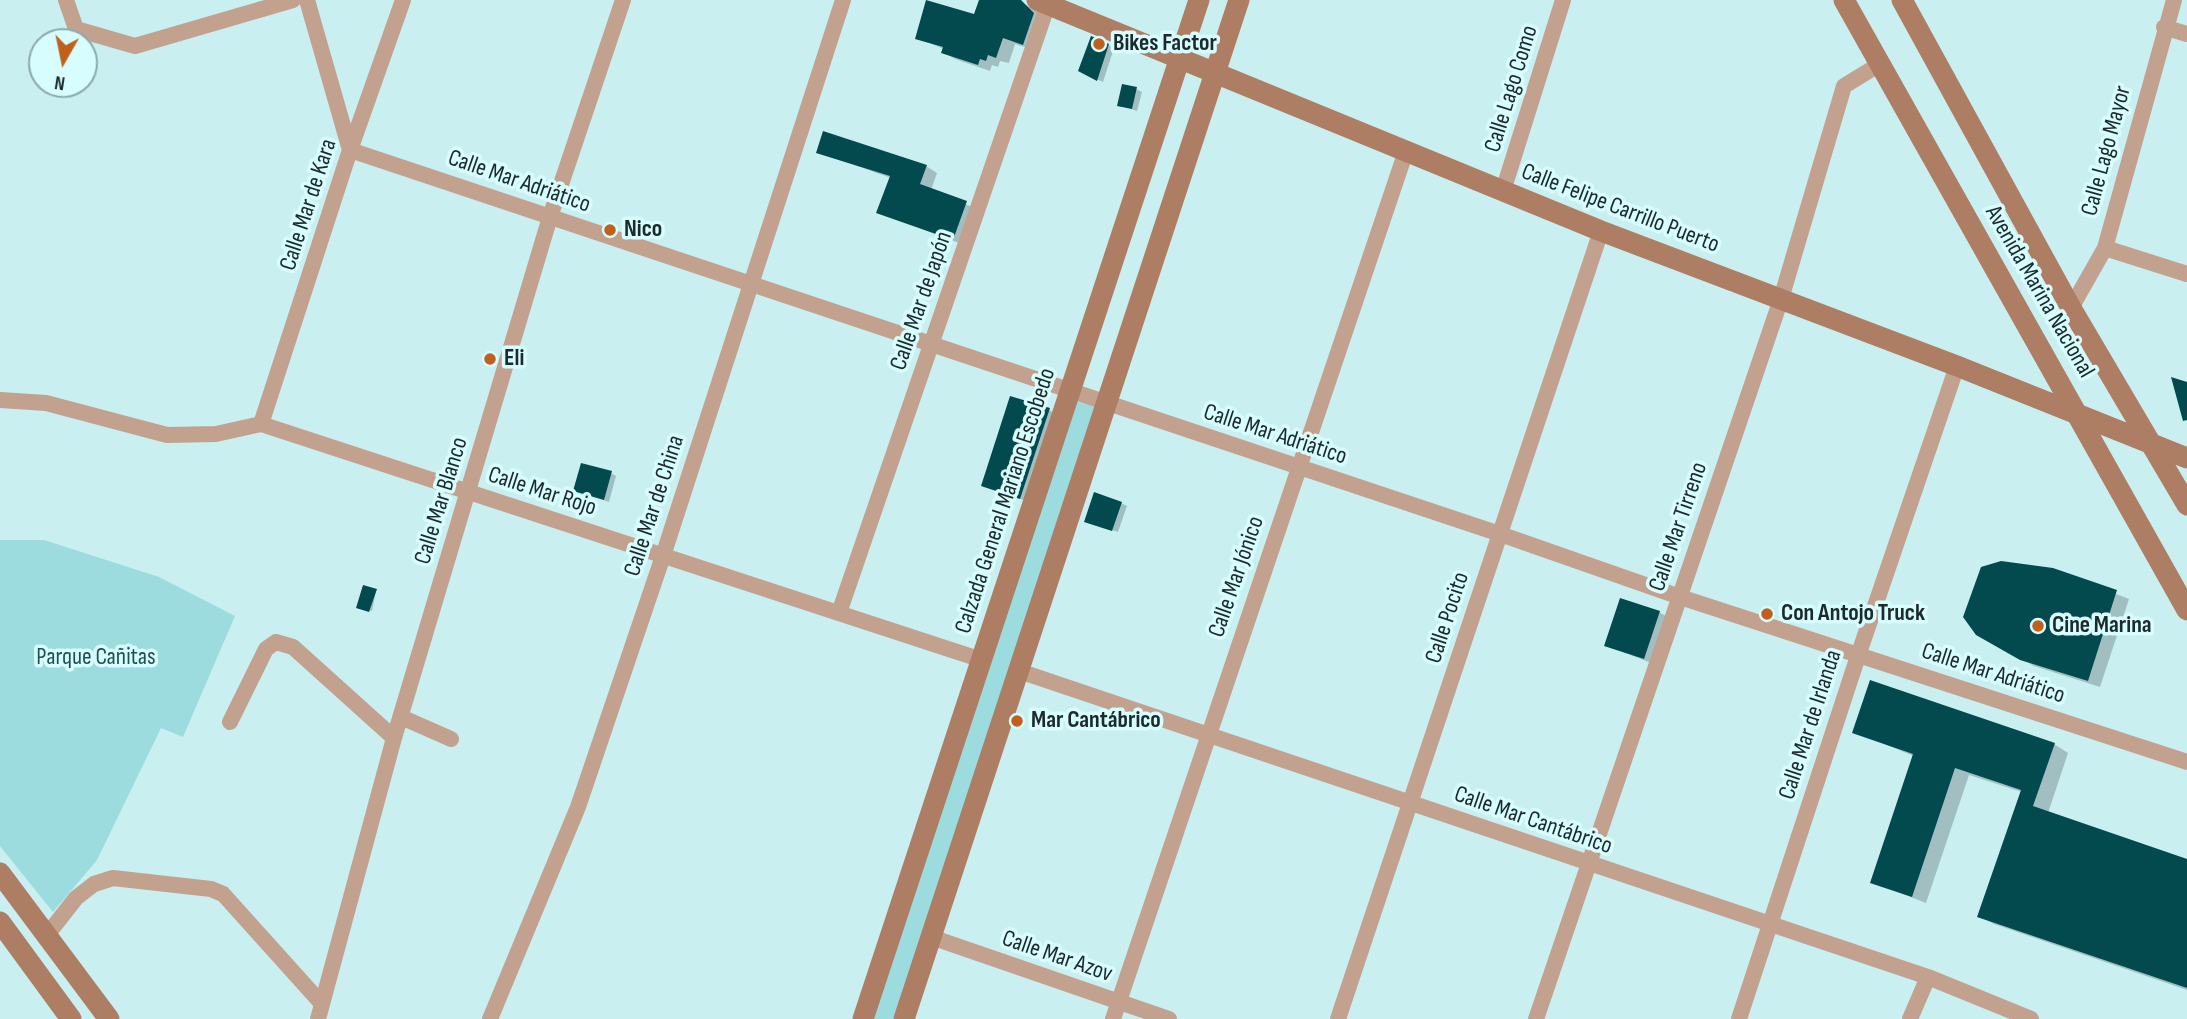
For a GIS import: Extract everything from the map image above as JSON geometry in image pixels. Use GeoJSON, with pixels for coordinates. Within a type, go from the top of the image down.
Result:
{"type":"FeatureCollection","features":[{"type":"Feature","properties":{"kind":"main road","name":"Calzada General Mariano Escobedo"},"geometry":{"type":"LineString","coordinates":[[863,1019],[1199,0]]}},
{"type":"Feature","properties":{"kind":"main road"},"geometry":{"type":"LineString","coordinates":[[904,1019],[1239,0]]}},
{"type":"Feature","properties":{"kind":"main road","name":"Avenida Marina Nacional"},"geometry":{"type":"LineString","coordinates":[[1844,0],[2187,610]]}},
{"type":"Feature","properties":{"kind":"main road","name":"Avenida Marina Nacional"},"geometry":{"type":"LineString","coordinates":[[1902,0],[2071,308],[2187,505]]}},
{"type":"Feature","properties":{"kind":"main road","name":"Calle Felipe Carrillo Puerto"},"geometry":{"type":"LineString","coordinates":[[1043,2],[1601,231],[1957,366],[2187,458]]}},
{"type":"Feature","properties":{"kind":"main road"},"geometry":{"type":"LineString","coordinates":[[0,873],[109,1019]]}},
{"type":"Feature","properties":{"kind":"main road"},"geometry":{"type":"LineString","coordinates":[[0,922],[71,1019]]}},
{"type":"Feature","properties":{"kind":"street"},"geometry":{"type":"LineString","coordinates":[[66,0],[76,29],[135,46],[293,0]]}},
{"type":"Feature","properties":{"kind":"street"},"geometry":{"type":"LineString","coordinates":[[307,0],[350,150]]}},
{"type":"Feature","properties":{"kind":"street","name":"Calle Mar de Kara"},"geometry":{"type":"LineString","coordinates":[[261,424],[350,150],[403,0]]}},
{"type":"Feature","properties":{"kind":"street","name":"Calle Mar Blanco"},"geometry":{"type":"LineString","coordinates":[[320,1011],[394,738],[550,217],[623,0]]}},
{"type":"Feature","properties":{"kind":"street","name":"Calle Mar de China"},"geometry":{"type":"LineString","coordinates":[[490,1019],[578,807],[663,556],[843,0]]}},
{"type":"Feature","properties":{"kind":"street","name":"Calle Lago Como"},"geometry":{"type":"LineString","coordinates":[[1503,191],[1563,0]]}},
{"type":"Feature","properties":{"kind":"street","name":"Calle Lago Mayor"},"geometry":{"type":"LineString","coordinates":[[2071,308],[2105,248],[2164,27],[2174,0]]}},
{"type":"Feature","properties":{"kind":"street","name":"Calle Mar de Japón"},"geometry":{"type":"LineString","coordinates":[[839,613],[932,344],[1043,2]]}},
{"type":"Feature","properties":{"kind":"street"},"geometry":{"type":"LineString","coordinates":[[2164,27],[2187,34]]}},
{"type":"Feature","properties":{"kind":"street","name":"Calle Mar Tirreno"},"geometry":{"type":"LineString","coordinates":[[1536,1019],[1591,865],[1781,299],[1844,86],[1880,64]]}},
{"type":"Feature","properties":{"kind":"street","name":"Calle Mar Adriático"},"geometry":{"type":"LineString","coordinates":[[350,150],[1500,534],[1679,597],[2187,762]]}},
{"type":"Feature","properties":{"kind":"street","name":"Calle Mar Jónico"},"geometry":{"type":"LineString","coordinates":[[1113,1019],[1406,151]]}},
{"type":"Feature","properties":{"kind":"street","name":"Calle Pocito"},"geometry":{"type":"LineString","coordinates":[[1338,1019],[1601,231]]}},
{"type":"Feature","properties":{"kind":"street"},"geometry":{"type":"LineString","coordinates":[[2105,248],[2187,274]]}},
{"type":"Feature","properties":{"kind":"street","name":"Calle Mar de Irlanda"},"geometry":{"type":"LineString","coordinates":[[1739,1019],[1858,653],[1957,366]]}},
{"type":"Feature","properties":{"kind":"street","name":"Calle Mar Rojo"},"geometry":{"type":"LineString","coordinates":[[0,400],[46,403],[167,435],[216,433],[261,424],[982,660]]}},
{"type":"Feature","properties":{"kind":"street"},"geometry":{"type":"LineString","coordinates":[[230,722],[265,649],[276,642],[293,647],[394,738]]}},
{"type":"Feature","properties":{"kind":"street","name":"Calle Mar Cantábrico"},"geometry":{"type":"LineString","coordinates":[[1019,671],[1928,977],[2031,1019]]}},
{"type":"Feature","properties":{"kind":"street"},"geometry":{"type":"LineString","coordinates":[[401,717],[451,739]]}},
{"type":"Feature","properties":{"kind":"street"},"geometry":{"type":"LineString","coordinates":[[47,934],[76,898],[94,884],[113,878],[211,889],[223,894],[320,1011]]}},
{"type":"Feature","properties":{"kind":"street","name":"Calle Mar Azov"},"geometry":{"type":"LineString","coordinates":[[931,937],[1169,1019]]}},
{"type":"Feature","properties":{"kind":"street"},"geometry":{"type":"LineString","coordinates":[[1910,1019],[1928,977]]}},
{"type":"Feature","properties":{"kind":"green space"},"geometry":{"type":"Polygon","coordinates":[[[1074,401],[1100,408],[898,1019],[873,1019],[1074,401]]]}},
{"type":"Feature","properties":{"kind":"green space","name":"Parque Cañitas"},"geometry":{"type":"Polygon","coordinates":[[[0,540],[44,540],[159,577],[235,616],[183,737],[161,728],[97,860],[53,912],[0,846],[0,540]]]}},
{"type":"Feature","properties":{"kind":"building"},"geometry":{"type":"Polygon","coordinates":[[[926,0],[974,14],[979,0],[1021,0],[1034,13],[1023,45],[1003,38],[996,58],[988,55],[986,61],[980,59],[978,65],[941,53],[943,47],[915,39],[926,0]]]}},
{"type":"Feature","properties":{"kind":"building"},"geometry":{"type":"Polygon","coordinates":[[[1091,36],[1109,44],[1097,81],[1078,71],[1091,36]]]}},
{"type":"Feature","properties":{"kind":"building"},"geometry":{"type":"Polygon","coordinates":[[[1122,84],[1137,87],[1132,109],[1117,106],[1122,84]]]}},
{"type":"Feature","properties":{"kind":"building"},"geometry":{"type":"Polygon","coordinates":[[[823,131],[927,165],[920,184],[967,201],[953,240],[876,213],[890,176],[816,153],[823,131]]]}},
{"type":"Feature","properties":{"kind":"building"},"geometry":{"type":"Polygon","coordinates":[[[2171,377],[2187,382],[2187,420],[2183,421],[2171,377]]]}},
{"type":"Feature","properties":{"kind":"building"},"geometry":{"type":"Polygon","coordinates":[[[1010,396],[1050,408],[1020,499],[981,486],[1010,396]]]}},
{"type":"Feature","properties":{"kind":"building"},"geometry":{"type":"Polygon","coordinates":[[[581,463],[612,471],[604,500],[573,491],[581,463]]]}},
{"type":"Feature","properties":{"kind":"building"},"geometry":{"type":"Polygon","coordinates":[[[1094,492],[1122,502],[1112,531],[1084,522],[1094,492]]]}},
{"type":"Feature","properties":{"kind":"building","name":"Cine Marina"},"geometry":{"type":"Polygon","coordinates":[[[2001,561],[2053,568],[2117,590],[2088,681],[2020,660],[1976,635],[1963,617],[1981,567],[2001,561]]]}},
{"type":"Feature","properties":{"kind":"building"},"geometry":{"type":"Polygon","coordinates":[[[363,585],[377,589],[369,612],[356,608],[363,585]]]}},
{"type":"Feature","properties":{"kind":"building"},"geometry":{"type":"Polygon","coordinates":[[[1620,598],[1660,611],[1644,659],[1604,646],[1620,598]]]}},
{"type":"Feature","properties":{"kind":"building"},"geometry":{"type":"Polygon","coordinates":[[[1870,680],[2055,743],[2033,806],[2187,859],[2187,988],[1977,917],[2021,790],[1955,768],[1912,897],[1870,883],[1913,754],[1852,733],[1870,680]]]}},
{"type":"Feature","properties":{"kind":"place","name":"Bikes Factor"},"geometry":{"type":"Point","coordinates":[1099,44]}},
{"type":"Feature","properties":{"kind":"place","name":"Nico"},"geometry":{"type":"Point","coordinates":[610,230]}},
{"type":"Feature","properties":{"kind":"place","name":"Eli"},"geometry":{"type":"Point","coordinates":[490,359]}},
{"type":"Feature","properties":{"kind":"place","name":"Con Antojo Truck"},"geometry":{"type":"Point","coordinates":[1767,614]}},
{"type":"Feature","properties":{"kind":"place","name":"Cine Marina"},"geometry":{"type":"Point","coordinates":[2038,626]}},
{"type":"Feature","properties":{"kind":"place","name":"Mar Cantábrico"},"geometry":{"type":"Point","coordinates":[1017,721]}}]}
